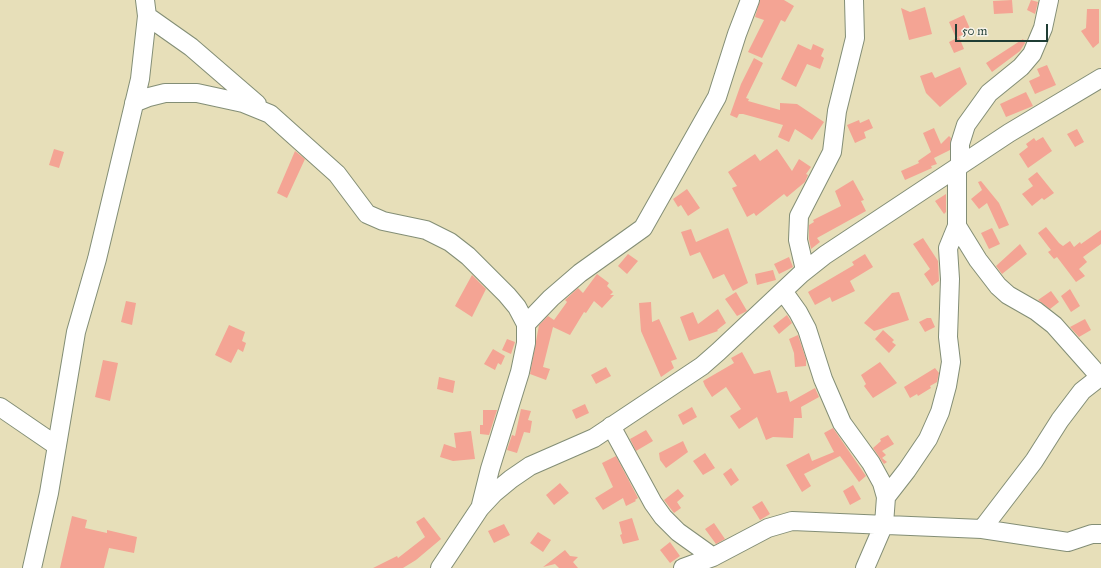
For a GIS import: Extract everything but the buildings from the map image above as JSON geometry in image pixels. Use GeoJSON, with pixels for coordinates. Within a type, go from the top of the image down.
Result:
{"type":"FeatureCollection","features":[{"type":"Feature","properties":{"kind":"street"},"geometry":{"type":"LineString","coordinates":[[526,324],[551,298],[580,273],[642,228],[717,97],[737,34],[750,0]]}},
{"type":"Feature","properties":{"kind":"street"},"geometry":{"type":"LineString","coordinates":[[806,270],[798,240],[799,216],[832,152],[837,111],[855,38],[854,0]]}},
{"type":"Feature","properties":{"kind":"street"},"geometry":{"type":"LineString","coordinates":[[886,497],[928,439],[940,412],[947,386],[951,362],[948,337],[950,279],[948,248],[957,226],[960,144],[966,125],[984,98],[1021,67],[1032,54],[1043,28],[1049,0]]}},
{"type":"Feature","properties":{"kind":"street"},"geometry":{"type":"LineString","coordinates":[[146,8],[270,114],[337,174],[367,214],[383,221],[426,230],[450,242],[468,256],[507,294],[517,307],[526,324],[526,343],[520,372],[480,508]]}},
{"type":"Feature","properties":{"kind":"street"},"geometry":{"type":"LineString","coordinates":[[32,568],[49,493],[76,332],[97,259],[144,61],[146,8]]}},
{"type":"Feature","properties":{"kind":"street"},"geometry":{"type":"LineString","coordinates":[[440,568],[480,508],[494,493],[530,466],[578,446],[702,366],[806,270],[844,241],[1009,133],[1101,78]]}},
{"type":"Feature","properties":{"kind":"street"},"geometry":{"type":"LineString","coordinates":[[134,103],[165,93],[197,93],[243,104],[270,114]]}},
{"type":"Feature","properties":{"kind":"street"},"geometry":{"type":"LineString","coordinates":[[957,226],[978,260],[998,286],[1008,295],[1036,311],[1054,325],[1100,377],[1082,390],[1060,420],[1034,461],[982,529]]}},
{"type":"Feature","properties":{"kind":"street"},"geometry":{"type":"LineString","coordinates":[[783,291],[804,323],[823,380],[842,423],[875,469],[886,497],[884,524],[865,568]]}},
{"type":"Feature","properties":{"kind":"street"},"geometry":{"type":"LineString","coordinates":[[0,407],[57,446]]}},
{"type":"Feature","properties":{"kind":"street"},"geometry":{"type":"LineString","coordinates":[[611,426],[653,503],[663,517],[678,532],[713,557]]}},
{"type":"Feature","properties":{"kind":"street"},"geometry":{"type":"LineString","coordinates":[[683,568],[713,557],[768,528],[785,522],[884,524],[982,529],[1068,542],[1092,534],[1101,534]]}}]}
